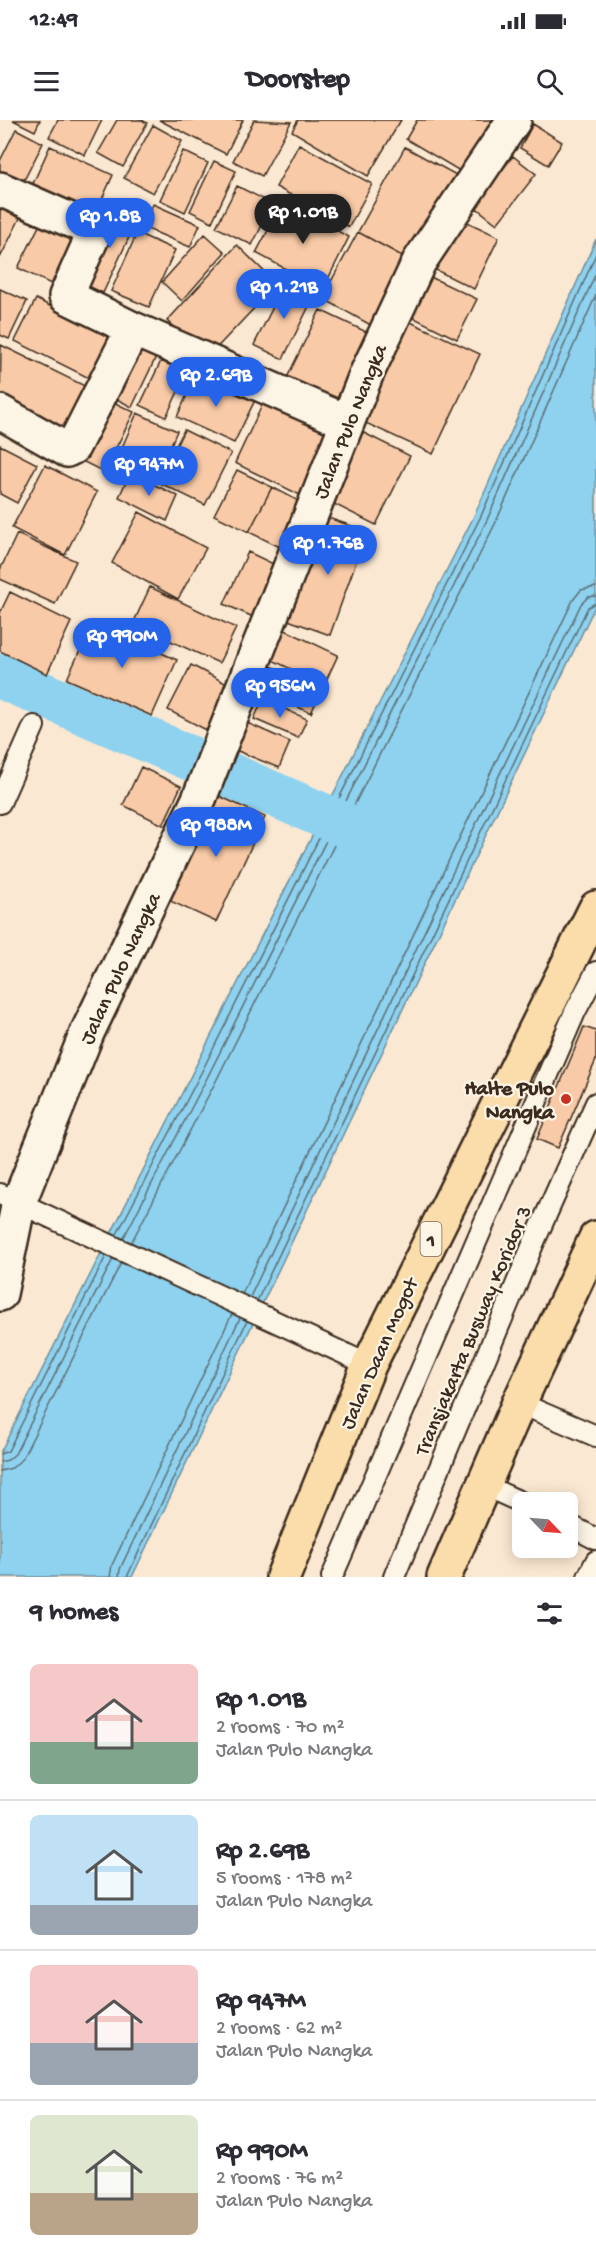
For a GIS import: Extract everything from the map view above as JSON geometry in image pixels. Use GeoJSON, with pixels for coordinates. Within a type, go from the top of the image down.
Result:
{"type":"FeatureCollection","features":[{"type":"Feature","properties":{"kind":"highway","name":"Jalan Daan Mogot"},"geometry":{"type":"LineString","coordinates":[[283,1577],[369,1365],[596,908]]}},
{"type":"Feature","properties":{"kind":"highway"},"geometry":{"type":"LineString","coordinates":[[444,1577],[519,1403],[587,1280],[596,1238]]}},
{"type":"Feature","properties":{"kind":"street","name":"Jalan Pulo Nangka"},"geometry":{"type":"LineString","coordinates":[[0,1294],[9,1198],[200,799],[366,375],[419,262],[514,120]]}},
{"type":"Feature","properties":{"kind":"street"},"geometry":{"type":"LineString","coordinates":[[0,189],[95,231],[66,296],[133,329],[347,422]]}},
{"type":"Feature","properties":{"kind":"street"},"geometry":{"type":"LineString","coordinates":[[0,412],[67,450],[73,447],[133,329]]}},
{"type":"Feature","properties":{"kind":"lane"},"geometry":{"type":"LineString","coordinates":[[0,803],[34,726]]}},
{"type":"Feature","properties":{"kind":"lane","name":"Transjakarta Busway Koridor 3"},"geometry":{"type":"LineString","coordinates":[[332,1577],[575,1012],[596,972]]}},
{"type":"Feature","properties":{"kind":"lane","name":"Transjakarta Busway Koridor 3"},"geometry":{"type":"LineString","coordinates":[[394,1577],[534,1242],[596,1103]]}},
{"type":"Feature","properties":{"kind":"lane"},"geometry":{"type":"LineString","coordinates":[[9,1198],[369,1365]]}},
{"type":"Feature","properties":{"kind":"lane"},"geometry":{"type":"LineString","coordinates":[[519,1403],[596,1436]]}},
{"type":"Feature","properties":{"kind":"lane"},"geometry":{"type":"LineString","coordinates":[[483,1485],[512,1498]]}},
{"type":"Feature","properties":{"kind":"lane"},"geometry":{"type":"LineString","coordinates":[[578,1530],[596,1539]]}},
{"type":"Feature","properties":{"kind":"lane"},"geometry":{"type":"LineString","coordinates":[[588,1577],[596,1561]]}},
{"type":"Feature","properties":{"kind":"water"},"geometry":{"type":"Polygon","coordinates":[[[596,239],[596,604],[132,1577],[0,1577],[0,1453],[475,514],[596,239]]]}},
{"type":"Feature","properties":{"kind":"building"},"geometry":{"type":"Polygon","coordinates":[[[13,120],[40,120],[35,131],[13,120]]]}},
{"type":"Feature","properties":{"kind":"building"},"geometry":{"type":"Polygon","coordinates":[[[58,120],[102,120],[85,155],[49,137],[58,120]]]}},
{"type":"Feature","properties":{"kind":"building"},"geometry":{"type":"Polygon","coordinates":[[[117,120],[142,120],[147,123],[123,167],[98,153],[117,120]]]}},
{"type":"Feature","properties":{"kind":"building"},"geometry":{"type":"Polygon","coordinates":[[[159,120],[243,120],[226,154],[159,120]]]}},
{"type":"Feature","properties":{"kind":"building"},"geometry":{"type":"Polygon","coordinates":[[[254,120],[291,122],[262,176],[233,161],[254,120]]]}},
{"type":"Feature","properties":{"kind":"building"},"geometry":{"type":"Polygon","coordinates":[[[298,120],[401,120],[368,176],[292,131],[298,120]]]}},
{"type":"Feature","properties":{"kind":"building"},"geometry":{"type":"Polygon","coordinates":[[[417,120],[504,120],[470,177],[406,139],[417,120]]]}},
{"type":"Feature","properties":{"kind":"building"},"geometry":{"type":"Polygon","coordinates":[[[533,124],[562,142],[548,165],[520,148],[533,124]]]}},
{"type":"Feature","properties":{"kind":"building"},"geometry":{"type":"Polygon","coordinates":[[[153,125],[182,141],[153,193],[124,178],[153,125]]]}},
{"type":"Feature","properties":{"kind":"building"},"geometry":{"type":"Polygon","coordinates":[[[16,129],[43,143],[18,192],[0,183],[0,161],[16,129]]]}},
{"type":"Feature","properties":{"kind":"building"},"geometry":{"type":"Polygon","coordinates":[[[299,144],[372,184],[349,227],[276,187],[299,144]]]}},
{"type":"Feature","properties":{"kind":"building"},"geometry":{"type":"Polygon","coordinates":[[[50,146],[113,175],[89,228],[26,199],[50,146]]]}},
{"type":"Feature","properties":{"kind":"building"},"geometry":{"type":"Polygon","coordinates":[[[405,147],[460,177],[413,262],[358,232],[405,147]]]}},
{"type":"Feature","properties":{"kind":"building"},"geometry":{"type":"Polygon","coordinates":[[[183,151],[208,163],[185,212],[160,200],[183,151]]]}},
{"type":"Feature","properties":{"kind":"building"},"geometry":{"type":"Polygon","coordinates":[[[513,156],[536,174],[497,224],[474,206],[513,156]]]}},
{"type":"Feature","properties":{"kind":"building"},"geometry":{"type":"Polygon","coordinates":[[[214,161],[236,171],[212,222],[190,211],[214,161]]]}},
{"type":"Feature","properties":{"kind":"building"},"geometry":{"type":"Polygon","coordinates":[[[237,186],[273,204],[252,245],[216,227],[237,186]]]}},
{"type":"Feature","properties":{"kind":"building"},"geometry":{"type":"Polygon","coordinates":[[[0,193],[26,206],[0,258],[0,193]]]}},
{"type":"Feature","properties":{"kind":"building"},"geometry":{"type":"Polygon","coordinates":[[[283,202],[349,237],[323,289],[256,253],[283,202]]]}},
{"type":"Feature","properties":{"kind":"building"},"geometry":{"type":"Polygon","coordinates":[[[153,204],[200,225],[190,247],[143,227],[153,204]]]}},
{"type":"Feature","properties":{"kind":"building"},"geometry":{"type":"Polygon","coordinates":[[[116,205],[139,216],[103,293],[80,282],[116,205]]]}},
{"type":"Feature","properties":{"kind":"building"},"geometry":{"type":"Polygon","coordinates":[[[46,212],[90,233],[63,290],[18,268],[46,212]]]}},
{"type":"Feature","properties":{"kind":"building"},"geometry":{"type":"Polygon","coordinates":[[[461,219],[499,237],[474,289],[436,270],[461,219]]]}},
{"type":"Feature","properties":{"kind":"building"},"geometry":{"type":"Polygon","coordinates":[[[358,232],[413,262],[376,328],[322,298],[358,232]]]}},
{"type":"Feature","properties":{"kind":"building"},"geometry":{"type":"Polygon","coordinates":[[[137,233],[175,250],[149,307],[111,291],[137,233]]]}},
{"type":"Feature","properties":{"kind":"building"},"geometry":{"type":"Polygon","coordinates":[[[205,234],[225,252],[182,301],[162,282],[205,234]]]}},
{"type":"Feature","properties":{"kind":"building"},"geometry":{"type":"Polygon","coordinates":[[[237,245],[277,284],[207,358],[167,321],[237,245]]]}},
{"type":"Feature","properties":{"kind":"building"},"geometry":{"type":"Polygon","coordinates":[[[422,273],[477,299],[457,339],[404,313],[422,273]]]}},
{"type":"Feature","properties":{"kind":"building"},"geometry":{"type":"Polygon","coordinates":[[[286,281],[314,296],[283,359],[254,345],[286,281]]]}},
{"type":"Feature","properties":{"kind":"building"},"geometry":{"type":"Polygon","coordinates":[[[0,289],[27,301],[9,339],[0,335],[0,289]]]}},
{"type":"Feature","properties":{"kind":"building"},"geometry":{"type":"Polygon","coordinates":[[[36,299],[122,342],[101,384],[15,341],[36,299]]]}},
{"type":"Feature","properties":{"kind":"building"},"geometry":{"type":"Polygon","coordinates":[[[320,310],[375,336],[338,412],[283,386],[320,310]]]}},
{"type":"Feature","properties":{"kind":"building"},"geometry":{"type":"Polygon","coordinates":[[[404,319],[480,354],[433,454],[357,419],[404,319]]]}},
{"type":"Feature","properties":{"kind":"building"},"geometry":{"type":"Polygon","coordinates":[[[131,342],[157,355],[132,407],[105,393],[131,342]]]}},
{"type":"Feature","properties":{"kind":"building"},"geometry":{"type":"Polygon","coordinates":[[[1,345],[91,389],[67,439],[0,407],[1,345]]]}},
{"type":"Feature","properties":{"kind":"building"},"geometry":{"type":"Polygon","coordinates":[[[161,361],[187,373],[166,417],[140,405],[161,361]]]}},
{"type":"Feature","properties":{"kind":"building"},"geometry":{"type":"Polygon","coordinates":[[[197,373],[255,400],[234,443],[177,417],[197,373]]]}},
{"type":"Feature","properties":{"kind":"building"},"geometry":{"type":"Polygon","coordinates":[[[103,397],[134,412],[104,472],[74,457],[103,397]]]}},
{"type":"Feature","properties":{"kind":"building"},"geometry":{"type":"Polygon","coordinates":[[[263,403],[331,435],[302,496],[235,463],[263,403]]]}},
{"type":"Feature","properties":{"kind":"building"},"geometry":{"type":"Polygon","coordinates":[[[137,413],[177,431],[156,479],[116,461],[137,413]]]}},
{"type":"Feature","properties":{"kind":"building"},"geometry":{"type":"Polygon","coordinates":[[[184,430],[231,453],[205,505],[158,482],[184,430]]]}},
{"type":"Feature","properties":{"kind":"building"},"geometry":{"type":"Polygon","coordinates":[[[360,431],[410,456],[376,525],[326,500],[360,431]]]}},
{"type":"Feature","properties":{"kind":"building"},"geometry":{"type":"Polygon","coordinates":[[[0,445],[37,464],[17,503],[0,494],[0,445]]]}},
{"type":"Feature","properties":{"kind":"building"},"geometry":{"type":"Polygon","coordinates":[[[45,465],[97,492],[65,555],[12,528],[45,465]]]}},
{"type":"Feature","properties":{"kind":"building"},"geometry":{"type":"Polygon","coordinates":[[[237,470],[272,487],[249,532],[214,515],[237,470]]]}},
{"type":"Feature","properties":{"kind":"building"},"geometry":{"type":"Polygon","coordinates":[[[130,473],[178,496],[167,521],[119,497],[130,473]]]}},
{"type":"Feature","properties":{"kind":"building"},"geometry":{"type":"Polygon","coordinates":[[[272,487],[310,507],[288,551],[249,532],[272,487]]]}},
{"type":"Feature","properties":{"kind":"building"},"geometry":{"type":"Polygon","coordinates":[[[139,512],[206,548],[178,599],[112,563],[139,512]]]}},
{"type":"Feature","properties":{"kind":"building"},"geometry":{"type":"Polygon","coordinates":[[[325,517],[367,531],[330,635],[288,620],[325,517]]]}},
{"type":"Feature","properties":{"kind":"building"},"geometry":{"type":"Polygon","coordinates":[[[17,534],[76,561],[55,604],[0,579],[0,570],[17,534]]]}},
{"type":"Feature","properties":{"kind":"building"},"geometry":{"type":"Polygon","coordinates":[[[248,552],[284,569],[260,620],[224,604],[248,552]]]}},
{"type":"Feature","properties":{"kind":"building"},"geometry":{"type":"Polygon","coordinates":[[[150,587],[236,628],[219,663],[133,624],[150,587]]]}},
{"type":"Feature","properties":{"kind":"building"},"geometry":{"type":"Polygon","coordinates":[[[10,592],[71,622],[47,674],[0,651],[0,613],[10,592]]]}},
{"type":"Feature","properties":{"kind":"building"},"geometry":{"type":"Polygon","coordinates":[[[93,622],[177,660],[152,716],[67,679],[93,622]]]}},
{"type":"Feature","properties":{"kind":"building"},"geometry":{"type":"Polygon","coordinates":[[[279,627],[338,655],[324,685],[266,657],[279,627]]]}},
{"type":"Feature","properties":{"kind":"building"},"geometry":{"type":"Polygon","coordinates":[[[191,665],[235,688],[212,733],[168,710],[191,665]]]}},
{"type":"Feature","properties":{"kind":"building"},"geometry":{"type":"Polygon","coordinates":[[[271,666],[322,689],[311,713],[260,690],[271,666]]]}},
{"type":"Feature","properties":{"kind":"building"},"geometry":{"type":"Polygon","coordinates":[[[263,699],[307,719],[298,738],[254,719],[263,699]]]}},
{"type":"Feature","properties":{"kind":"building"},"geometry":{"type":"Polygon","coordinates":[[[245,722],[290,742],[279,768],[233,749],[245,722]]]}},
{"type":"Feature","properties":{"kind":"building"},"geometry":{"type":"Polygon","coordinates":[[[141,767],[181,786],[163,825],[123,805],[141,767]]]}},
{"type":"Feature","properties":{"kind":"building"},"geometry":{"type":"Polygon","coordinates":[[[217,795],[265,817],[216,922],[168,900],[217,795]]]}},
{"type":"Feature","properties":{"kind":"building","name":"Halte Pulo Nangka"},"geometry":{"type":"Polygon","coordinates":[[[584,1027],[596,1031],[596,1060],[558,1148],[537,1139],[584,1027]]]}},
{"type":"Feature","properties":{"kind":"waterway"},"geometry":{"type":"LineString","coordinates":[[0,676],[368,835]]}},
{"type":"Feature","properties":{"kind":"place","name":"Halte Pulo Nangka"},"geometry":{"type":"Point","coordinates":[566,1099]}}]}
